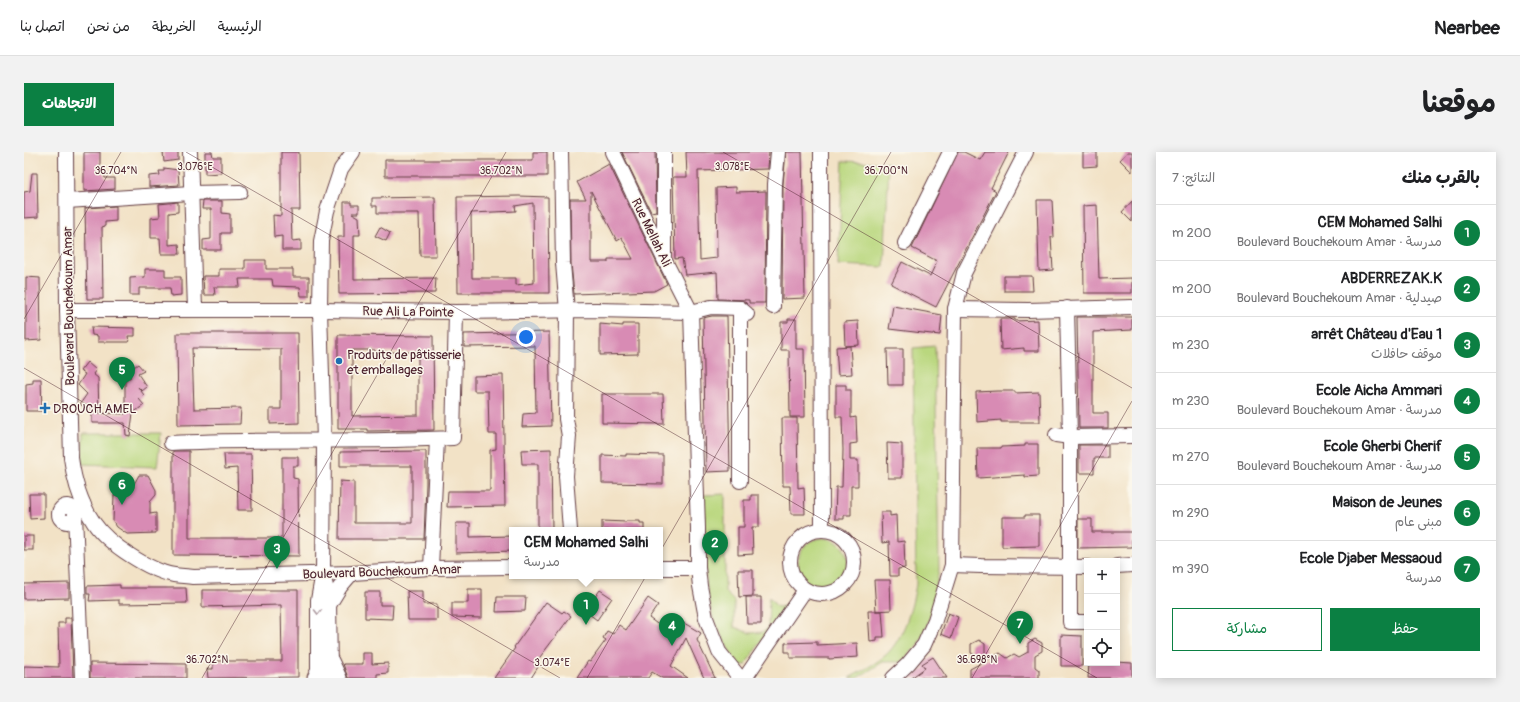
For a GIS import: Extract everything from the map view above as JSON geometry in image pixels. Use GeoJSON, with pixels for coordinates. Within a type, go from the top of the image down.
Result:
{"type":"FeatureCollection","features":[{"type":"Feature","properties":{"kind":"main road"},"geometry":{"type":"LineString","coordinates":[[322,674],[338,678]]}},
{"type":"Feature","properties":{"kind":"street","name":"Boulevard Bouchekoum Amar"},"geometry":{"type":"LineString","coordinates":[[66,152],[71,458],[73,474],[83,503],[94,524],[118,547],[147,566],[174,575],[193,577],[352,573],[431,568],[509,567]]}},
{"type":"Feature","properties":{"kind":"street"},"geometry":{"type":"LineString","coordinates":[[190,152],[195,310]]}},
{"type":"Feature","properties":{"kind":"street"},"geometry":{"type":"LineString","coordinates":[[322,674],[318,600],[323,574],[324,440],[320,310],[321,241],[327,211],[341,170],[353,152]]}},
{"type":"Feature","properties":{"kind":"street"},"geometry":{"type":"LineString","coordinates":[[561,152],[563,263],[567,311],[566,419],[569,436],[566,476],[570,527]]}},
{"type":"Feature","properties":{"kind":"street","name":"Rue Mellah Ali"},"geometry":{"type":"LineString","coordinates":[[613,152],[691,312]]}},
{"type":"Feature","properties":{"kind":"street"},"geometry":{"type":"LineString","coordinates":[[664,152],[664,259]]}},
{"type":"Feature","properties":{"kind":"street"},"geometry":{"type":"LineString","coordinates":[[773,307],[775,184],[778,152]]}},
{"type":"Feature","properties":{"kind":"street"},"geometry":{"type":"LineString","coordinates":[[821,152],[822,529]]}},
{"type":"Feature","properties":{"kind":"street"},"geometry":{"type":"LineString","coordinates":[[905,243],[950,152]]}},
{"type":"Feature","properties":{"kind":"street"},"geometry":{"type":"LineString","coordinates":[[893,678],[908,664],[924,645],[935,620],[952,565],[955,310],[964,273],[1026,152]]}},
{"type":"Feature","properties":{"kind":"street"},"geometry":{"type":"LineString","coordinates":[[67,201],[191,192],[240,192]]}},
{"type":"Feature","properties":{"kind":"street","name":"Rue Ali La Pointe"},"geometry":{"type":"LineString","coordinates":[[68,310],[691,312],[711,307],[743,311],[740,481]]}},
{"type":"Feature","properties":{"kind":"street"},"geometry":{"type":"LineString","coordinates":[[955,310],[1014,311],[1067,308],[1132,307]]}},
{"type":"Feature","properties":{"kind":"street"},"geometry":{"type":"LineString","coordinates":[[1067,308],[1063,436],[1071,567],[1070,622],[1084,622]]}},
{"type":"Feature","properties":{"kind":"street"},"geometry":{"type":"LineString","coordinates":[[172,443],[253,440],[453,438],[456,312]]}},
{"type":"Feature","properties":{"kind":"street"},"geometry":{"type":"LineString","coordinates":[[691,312],[698,568],[706,618],[719,652],[740,678]]}},
{"type":"Feature","properties":{"kind":"street"},"geometry":{"type":"LineString","coordinates":[[1063,436],[1132,436]]}},
{"type":"Feature","properties":{"kind":"street"},"geometry":{"type":"LineString","coordinates":[[431,568],[437,439]]}},
{"type":"Feature","properties":{"kind":"street"},"geometry":{"type":"LineString","coordinates":[[82,678],[75,515],[83,503]]}},
{"type":"Feature","properties":{"kind":"street"},"geometry":{"type":"LineString","coordinates":[[822,529],[838,533],[848,542],[854,556],[855,565],[852,576],[838,591],[830,594],[818,595],[805,590],[792,575],[790,561],[792,552],[797,542],[812,531],[822,529]]}},
{"type":"Feature","properties":{"kind":"street"},"geometry":{"type":"LineString","coordinates":[[952,565],[1084,566]]}},
{"type":"Feature","properties":{"kind":"street"},"geometry":{"type":"LineString","coordinates":[[1120,566],[1132,565]]}},
{"type":"Feature","properties":{"kind":"street"},"geometry":{"type":"LineString","coordinates":[[663,568],[698,568]]}},
{"type":"Feature","properties":{"kind":"street"},"geometry":{"type":"LineString","coordinates":[[329,605],[340,587],[352,573]]}},
{"type":"Feature","properties":{"kind":"street"},"geometry":{"type":"LineString","coordinates":[[322,674],[329,605],[323,574]]}},
{"type":"Feature","properties":{"kind":"street"},"geometry":{"type":"LineString","coordinates":[[745,678],[805,590]]}},
{"type":"Feature","properties":{"kind":"green space"},"geometry":{"type":"Polygon","coordinates":[[[843,161],[889,163],[884,267],[838,265],[843,161]]]}},
{"type":"Feature","properties":{"kind":"green space"},"geometry":{"type":"Polygon","coordinates":[[[935,346],[939,569],[930,617],[923,636],[918,644],[901,662],[883,662],[857,678],[849,678],[877,662],[889,652],[901,635],[912,604],[916,584],[913,348],[935,346]]]}},
{"type":"Feature","properties":{"kind":"green space"},"geometry":{"type":"Polygon","coordinates":[[[83,433],[161,433],[157,467],[82,464],[83,433]]]}},
{"type":"Feature","properties":{"kind":"green space"},"geometry":{"type":"Polygon","coordinates":[[[725,494],[725,592],[734,601],[734,627],[750,633],[763,632],[768,628],[769,597],[777,607],[785,606],[745,665],[740,665],[733,658],[714,621],[708,597],[704,560],[704,495],[725,494]]]}},
{"type":"Feature","properties":{"kind":"green space"},"geometry":{"type":"Polygon","coordinates":[[[818,538],[828,538],[841,545],[848,558],[848,568],[841,581],[828,588],[818,588],[809,584],[802,577],[798,568],[798,558],[802,549],[809,542],[818,538]]]}},
{"type":"Feature","properties":{"kind":"building"},"geometry":{"type":"Polygon","coordinates":[[[84,152],[100,152],[100,172],[104,173],[105,178],[115,178],[115,189],[84,191],[84,152]]]}},
{"type":"Feature","properties":{"kind":"building"},"geometry":{"type":"Polygon","coordinates":[[[163,152],[178,152],[178,160],[164,162],[163,152]]]}},
{"type":"Feature","properties":{"kind":"building"},"geometry":{"type":"Polygon","coordinates":[[[205,152],[212,152],[213,157],[221,157],[221,173],[205,174],[205,152]]]}},
{"type":"Feature","properties":{"kind":"building"},"geometry":{"type":"Polygon","coordinates":[[[281,152],[299,152],[300,210],[291,210],[292,241],[301,240],[301,250],[282,250],[282,236],[274,237],[273,215],[281,216],[281,152]]]}},
{"type":"Feature","properties":{"kind":"building"},"geometry":{"type":"Polygon","coordinates":[[[533,152],[547,152],[547,176],[385,176],[385,160],[533,160],[533,152]]]}},
{"type":"Feature","properties":{"kind":"building"},"geometry":{"type":"Polygon","coordinates":[[[622,152],[655,152],[656,211],[651,212],[622,152]]]}},
{"type":"Feature","properties":{"kind":"building"},"geometry":{"type":"Polygon","coordinates":[[[686,152],[769,152],[768,169],[698,171],[700,260],[717,258],[716,188],[736,187],[736,192],[766,191],[765,303],[749,303],[749,300],[718,299],[717,272],[685,275],[682,258],[675,259],[673,177],[687,177],[686,152]]]}},
{"type":"Feature","properties":{"kind":"building"},"geometry":{"type":"Polygon","coordinates":[[[786,152],[802,152],[805,298],[782,299],[783,184],[786,152]]]}},
{"type":"Feature","properties":{"kind":"building"},"geometry":{"type":"Polygon","coordinates":[[[958,152],[964,152],[980,160],[985,152],[1009,152],[991,188],[996,191],[936,307],[891,284],[902,262],[930,276],[937,261],[912,248],[958,152]]]}},
{"type":"Feature","properties":{"kind":"building"},"geometry":{"type":"Polygon","coordinates":[[[1083,152],[1097,152],[1097,166],[1083,167],[1083,152]]]}},
{"type":"Feature","properties":{"kind":"building"},"geometry":{"type":"Polygon","coordinates":[[[1127,152],[1132,152],[1132,172],[1120,160],[1127,152]]]}},
{"type":"Feature","properties":{"kind":"building"},"geometry":{"type":"Polygon","coordinates":[[[609,164],[667,284],[654,291],[574,294],[571,263],[570,199],[586,199],[577,182],[609,164]],[[591,191],[591,262],[608,262],[608,259],[633,259],[622,238],[617,241],[591,191]]]}},
{"type":"Feature","properties":{"kind":"building"},"geometry":{"type":"Polygon","coordinates":[[[164,168],[178,170],[179,185],[149,187],[149,176],[160,175],[159,171],[164,171],[164,168]]]}},
{"type":"Feature","properties":{"kind":"building"},"geometry":{"type":"Polygon","coordinates":[[[32,173],[37,173],[38,217],[24,218],[24,192],[30,191],[32,173]]]}},
{"type":"Feature","properties":{"kind":"building"},"geometry":{"type":"Polygon","coordinates":[[[435,197],[436,256],[420,256],[419,213],[377,213],[377,206],[372,206],[372,198],[435,197]]]}},
{"type":"Feature","properties":{"kind":"building"},"geometry":{"type":"Polygon","coordinates":[[[457,197],[548,197],[549,293],[458,293],[457,197]],[[533,203],[515,206],[516,211],[471,213],[472,278],[516,278],[516,285],[534,283],[533,203]]]}},
{"type":"Feature","properties":{"kind":"building"},"geometry":{"type":"Polygon","coordinates":[[[1037,200],[1052,200],[1054,237],[1051,237],[1053,270],[1039,271],[1037,200]]]}},
{"type":"Feature","properties":{"kind":"building"},"geometry":{"type":"Polygon","coordinates":[[[203,201],[222,201],[222,213],[230,214],[230,233],[221,233],[221,250],[203,250],[203,240],[211,239],[211,209],[202,209],[203,201]]]}},
{"type":"Feature","properties":{"kind":"building"},"geometry":{"type":"Polygon","coordinates":[[[1132,201],[1132,222],[1122,212],[1132,201]]]}},
{"type":"Feature","properties":{"kind":"building"},"geometry":{"type":"Polygon","coordinates":[[[178,202],[178,212],[169,213],[169,245],[179,244],[180,254],[161,254],[160,238],[151,238],[151,218],[160,217],[159,204],[178,202]]]}},
{"type":"Feature","properties":{"kind":"building"},"geometry":{"type":"Polygon","coordinates":[[[344,202],[351,202],[351,205],[359,205],[359,213],[352,213],[359,217],[360,235],[354,235],[354,279],[436,278],[435,293],[339,294],[338,237],[344,237],[344,202]]]}},
{"type":"Feature","properties":{"kind":"building"},"geometry":{"type":"Polygon","coordinates":[[[1097,205],[1099,279],[1132,278],[1132,293],[1084,293],[1083,206],[1097,205]]]}},
{"type":"Feature","properties":{"kind":"building"},"geometry":{"type":"Polygon","coordinates":[[[116,206],[116,221],[105,222],[105,226],[102,227],[103,299],[87,299],[85,208],[116,206]]]}},
{"type":"Feature","properties":{"kind":"building"},"geometry":{"type":"Polygon","coordinates":[[[380,227],[390,233],[386,241],[375,236],[380,227]]]}},
{"type":"Feature","properties":{"kind":"building"},"geometry":{"type":"Polygon","coordinates":[[[245,260],[266,260],[266,269],[293,269],[293,277],[309,277],[309,296],[301,296],[300,287],[273,286],[272,279],[239,279],[240,287],[214,287],[215,295],[204,295],[203,276],[219,276],[219,269],[245,269],[245,260]]]}},
{"type":"Feature","properties":{"kind":"building"},"geometry":{"type":"Polygon","coordinates":[[[145,269],[165,269],[165,277],[181,277],[181,295],[171,296],[170,288],[139,288],[139,295],[130,295],[130,278],[145,277],[145,269]]]}},
{"type":"Feature","properties":{"kind":"building"},"geometry":{"type":"Polygon","coordinates":[[[1004,276],[1032,276],[1033,291],[1004,291],[1004,276]]]}},
{"type":"Feature","properties":{"kind":"building"},"geometry":{"type":"Polygon","coordinates":[[[26,277],[40,278],[41,340],[26,341],[26,277]]]}},
{"type":"Feature","properties":{"kind":"building"},"geometry":{"type":"Polygon","coordinates":[[[893,306],[942,315],[940,335],[889,329],[893,306]]]}},
{"type":"Feature","properties":{"kind":"building"},"geometry":{"type":"Polygon","coordinates":[[[712,316],[727,316],[730,471],[706,472],[703,318],[712,316]]]}},
{"type":"Feature","properties":{"kind":"building"},"geometry":{"type":"Polygon","coordinates":[[[1077,317],[1132,317],[1132,330],[1093,332],[1093,413],[1108,413],[1108,428],[1079,428],[1077,317]]]}},
{"type":"Feature","properties":{"kind":"building"},"geometry":{"type":"Polygon","coordinates":[[[788,319],[796,319],[796,349],[804,349],[805,417],[790,417],[789,350],[781,350],[781,322],[788,322],[788,319]]]}},
{"type":"Feature","properties":{"kind":"building"},"geometry":{"type":"Polygon","coordinates":[[[1000,319],[1015,319],[1015,321],[1038,320],[1039,351],[1024,351],[1024,348],[1001,350],[1000,319]]]}},
{"type":"Feature","properties":{"kind":"building"},"geometry":{"type":"Polygon","coordinates":[[[858,321],[859,345],[845,346],[844,322],[858,321]]]}},
{"type":"Feature","properties":{"kind":"building"},"geometry":{"type":"Polygon","coordinates":[[[600,324],[623,326],[623,324],[638,324],[638,354],[600,355],[600,324]]]}},
{"type":"Feature","properties":{"kind":"building"},"geometry":{"type":"Polygon","coordinates":[[[91,327],[135,328],[135,336],[128,336],[129,342],[98,342],[98,336],[92,335],[91,327]]]}},
{"type":"Feature","properties":{"kind":"building"},"geometry":{"type":"Polygon","coordinates":[[[549,332],[551,426],[522,427],[523,414],[536,413],[535,346],[464,347],[464,334],[549,332]]]}},
{"type":"Feature","properties":{"kind":"building"},"geometry":{"type":"Polygon","coordinates":[[[177,333],[298,333],[299,423],[270,424],[270,409],[281,409],[281,349],[192,348],[194,409],[241,408],[240,424],[178,425],[177,333]]]}},
{"type":"Feature","properties":{"kind":"building"},"geometry":{"type":"Polygon","coordinates":[[[338,335],[433,336],[434,430],[367,431],[367,429],[338,429],[338,335]],[[352,350],[352,416],[418,415],[418,352],[375,352],[375,350],[352,350]]]}},
{"type":"Feature","properties":{"kind":"building"},"geometry":{"type":"Polygon","coordinates":[[[850,346],[852,374],[838,375],[836,347],[850,346]]]}},
{"type":"Feature","properties":{"kind":"building"},"geometry":{"type":"Polygon","coordinates":[[[887,349],[903,349],[903,385],[888,385],[887,349]]]}},
{"type":"Feature","properties":{"kind":"building"},"geometry":{"type":"Polygon","coordinates":[[[87,362],[96,370],[93,374],[98,378],[99,413],[125,414],[125,382],[131,377],[127,372],[138,364],[144,371],[138,374],[147,387],[142,391],[138,387],[144,395],[139,399],[144,405],[133,413],[130,436],[126,435],[125,423],[92,423],[92,413],[80,404],[87,394],[78,385],[85,374],[80,371],[87,362]]]}},
{"type":"Feature","properties":{"kind":"building"},"geometry":{"type":"Polygon","coordinates":[[[503,375],[505,506],[447,507],[448,491],[490,491],[490,450],[496,449],[496,434],[489,434],[488,391],[474,391],[474,376],[503,375]]]}},
{"type":"Feature","properties":{"kind":"building"},"geometry":{"type":"Polygon","coordinates":[[[33,379],[41,379],[42,411],[26,411],[26,384],[33,383],[33,379]]]}},
{"type":"Feature","properties":{"kind":"building"},"geometry":{"type":"Polygon","coordinates":[[[836,385],[846,385],[846,390],[851,390],[851,418],[856,417],[857,443],[850,444],[850,460],[858,460],[858,486],[851,486],[851,515],[844,515],[844,519],[835,519],[836,487],[842,487],[843,450],[842,417],[836,417],[836,385]]]}},
{"type":"Feature","properties":{"kind":"building"},"geometry":{"type":"Polygon","coordinates":[[[1015,391],[1015,393],[1039,392],[1040,422],[1001,422],[1001,420],[977,422],[976,392],[1015,391]]]}},
{"type":"Feature","properties":{"kind":"building"},"geometry":{"type":"Polygon","coordinates":[[[602,394],[663,394],[664,424],[602,423],[602,394]]]}},
{"type":"Feature","properties":{"kind":"building"},"geometry":{"type":"Polygon","coordinates":[[[782,418],[797,418],[798,488],[804,487],[805,514],[791,514],[790,486],[783,486],[782,418]]]}},
{"type":"Feature","properties":{"kind":"building"},"geometry":{"type":"Polygon","coordinates":[[[887,443],[902,444],[902,478],[888,478],[887,443]]]}},
{"type":"Feature","properties":{"kind":"building"},"geometry":{"type":"Polygon","coordinates":[[[1025,444],[1038,444],[1038,476],[1025,477],[1025,475],[978,478],[977,448],[1025,446],[1025,444]]]}},
{"type":"Feature","properties":{"kind":"building"},"geometry":{"type":"Polygon","coordinates":[[[1079,445],[1108,445],[1108,458],[1094,458],[1094,473],[1079,473],[1079,445]]]}},
{"type":"Feature","properties":{"kind":"building"},"geometry":{"type":"Polygon","coordinates":[[[551,449],[552,527],[538,527],[538,464],[522,464],[521,450],[551,449]]]}},
{"type":"Feature","properties":{"kind":"building"},"geometry":{"type":"Polygon","coordinates":[[[173,451],[189,451],[189,538],[282,538],[282,457],[298,457],[298,466],[293,466],[293,478],[298,479],[299,556],[173,555],[173,451]]]}},
{"type":"Feature","properties":{"kind":"building"},"geometry":{"type":"Polygon","coordinates":[[[426,451],[424,539],[339,539],[340,481],[354,482],[354,523],[412,523],[412,466],[340,466],[340,452],[426,451]]]}},
{"type":"Feature","properties":{"kind":"building"},"geometry":{"type":"Polygon","coordinates":[[[224,454],[251,454],[252,510],[238,510],[237,468],[225,469],[224,454]]]}},
{"type":"Feature","properties":{"kind":"building"},"geometry":{"type":"Polygon","coordinates":[[[626,454],[663,455],[663,484],[602,483],[602,455],[626,456],[626,454]]]}},
{"type":"Feature","properties":{"kind":"building"},"geometry":{"type":"Polygon","coordinates":[[[139,475],[148,475],[156,490],[156,495],[150,502],[150,514],[156,513],[156,533],[127,534],[117,527],[113,521],[114,495],[128,495],[139,475]]]}},
{"type":"Feature","properties":{"kind":"building"},"geometry":{"type":"Polygon","coordinates":[[[29,494],[44,494],[44,518],[30,519],[29,494]]]}},
{"type":"Feature","properties":{"kind":"building"},"geometry":{"type":"Polygon","coordinates":[[[751,495],[759,495],[759,527],[752,527],[753,554],[738,555],[738,527],[744,527],[744,500],[751,500],[751,495]]]}},
{"type":"Feature","properties":{"kind":"building"},"geometry":{"type":"Polygon","coordinates":[[[881,512],[890,512],[890,516],[896,515],[897,542],[904,541],[905,568],[898,569],[898,576],[890,576],[889,542],[882,543],[881,512]]]}},
{"type":"Feature","properties":{"kind":"building"},"geometry":{"type":"Polygon","coordinates":[[[1025,515],[1039,515],[1039,546],[1002,547],[1002,517],[1025,517],[1025,515]]]}},
{"type":"Feature","properties":{"kind":"building"},"geometry":{"type":"Polygon","coordinates":[[[1078,519],[1092,519],[1092,532],[1132,532],[1132,547],[1078,548],[1078,519]]]}},
{"type":"Feature","properties":{"kind":"building"},"geometry":{"type":"Polygon","coordinates":[[[602,521],[640,521],[640,523],[644,523],[644,527],[602,527],[602,521]]]}},
{"type":"Feature","properties":{"kind":"building"},"geometry":{"type":"Polygon","coordinates":[[[456,523],[470,523],[470,537],[509,536],[509,551],[456,553],[456,523]]]}},
{"type":"Feature","properties":{"kind":"building"},"geometry":{"type":"Polygon","coordinates":[[[24,536],[33,536],[33,550],[24,550],[24,536]]]}},
{"type":"Feature","properties":{"kind":"building"},"geometry":{"type":"Polygon","coordinates":[[[738,570],[753,570],[753,596],[739,597],[738,570]]]}},
{"type":"Feature","properties":{"kind":"building"},"geometry":{"type":"Polygon","coordinates":[[[874,580],[890,580],[891,610],[876,611],[874,580]]]}},
{"type":"Feature","properties":{"kind":"building"},"geometry":{"type":"Polygon","coordinates":[[[69,583],[69,598],[24,599],[24,584],[69,583]]]}},
{"type":"Feature","properties":{"kind":"building"},"geometry":{"type":"Polygon","coordinates":[[[120,585],[120,588],[186,588],[187,603],[119,604],[119,600],[89,601],[90,594],[87,594],[87,586],[120,585]]]}},
{"type":"Feature","properties":{"kind":"building"},"geometry":{"type":"Polygon","coordinates":[[[468,589],[482,589],[482,618],[452,617],[452,603],[468,603],[468,589]]]}},
{"type":"Feature","properties":{"kind":"building"},"geometry":{"type":"Polygon","coordinates":[[[202,590],[298,590],[298,677],[208,678],[207,669],[213,669],[213,661],[282,661],[281,605],[202,607],[202,590]]]}},
{"type":"Feature","properties":{"kind":"building"},"geometry":{"type":"Polygon","coordinates":[[[600,590],[612,598],[597,620],[585,611],[600,590]]]}},
{"type":"Feature","properties":{"kind":"building"},"geometry":{"type":"Polygon","coordinates":[[[407,591],[423,591],[423,604],[437,604],[437,620],[408,620],[407,591]]]}},
{"type":"Feature","properties":{"kind":"building"},"geometry":{"type":"Polygon","coordinates":[[[365,592],[380,592],[380,605],[393,605],[392,619],[365,618],[365,592]]]}},
{"type":"Feature","properties":{"kind":"building"},"geometry":{"type":"Polygon","coordinates":[[[497,597],[526,597],[525,611],[496,612],[497,597]]]}},
{"type":"Feature","properties":{"kind":"building"},"geometry":{"type":"Polygon","coordinates":[[[746,597],[761,597],[761,624],[747,624],[746,597]]]}},
{"type":"Feature","properties":{"kind":"building"},"geometry":{"type":"Polygon","coordinates":[[[648,598],[658,605],[649,618],[675,637],[684,623],[701,633],[697,640],[715,678],[704,678],[686,638],[671,666],[688,678],[662,678],[652,672],[648,678],[577,678],[588,661],[590,662],[606,640],[603,638],[607,631],[613,634],[619,625],[626,630],[648,598]]]}},
{"type":"Feature","properties":{"kind":"building"},"geometry":{"type":"Polygon","coordinates":[[[546,602],[562,613],[564,611],[571,616],[534,665],[538,667],[531,678],[494,678],[515,648],[514,647],[546,602]]]}},
{"type":"Feature","properties":{"kind":"building"},"geometry":{"type":"Polygon","coordinates":[[[868,611],[882,611],[884,637],[877,637],[877,641],[870,642],[868,611]]]}},
{"type":"Feature","properties":{"kind":"building"},"geometry":{"type":"Polygon","coordinates":[[[948,613],[958,617],[951,638],[941,634],[948,613]]]}},
{"type":"Feature","properties":{"kind":"building"},"geometry":{"type":"Polygon","coordinates":[[[65,618],[71,618],[73,678],[24,678],[24,666],[59,667],[58,623],[65,623],[65,618]]]}},
{"type":"Feature","properties":{"kind":"building"},"geometry":{"type":"Polygon","coordinates":[[[1061,635],[1082,636],[1082,666],[1061,666],[1061,635]]]}},
{"type":"Feature","properties":{"kind":"building"},"geometry":{"type":"Polygon","coordinates":[[[1035,639],[1042,643],[1042,651],[1035,655],[1035,667],[1039,670],[1039,678],[970,678],[970,669],[1000,653],[1007,658],[1014,654],[1019,657],[1028,652],[1028,643],[1035,639]]]}},
{"type":"Feature","properties":{"kind":"building"},"geometry":{"type":"Polygon","coordinates":[[[979,640],[985,644],[985,660],[971,653],[971,644],[979,640]]]}},
{"type":"Feature","properties":{"kind":"building"},"geometry":{"type":"Polygon","coordinates":[[[817,642],[817,645],[857,643],[858,657],[829,659],[790,658],[790,652],[785,652],[785,643],[817,642]]]}},
{"type":"Feature","properties":{"kind":"building"},"geometry":{"type":"Polygon","coordinates":[[[363,653],[372,653],[372,664],[388,663],[388,673],[377,674],[377,678],[348,678],[343,664],[363,664],[363,653]]]}},
{"type":"Feature","properties":{"kind":"building"},"geometry":{"type":"Polygon","coordinates":[[[933,657],[947,678],[911,678],[925,668],[922,664],[933,657]]]}},
{"type":"Feature","properties":{"kind":"building"},"geometry":{"type":"Polygon","coordinates":[[[1120,662],[1132,663],[1132,678],[1088,678],[1089,666],[1120,666],[1120,662]]]}},
{"type":"Feature","properties":{"kind":"building"},"geometry":{"type":"Polygon","coordinates":[[[90,663],[186,664],[186,678],[90,678],[90,663]]]}},
{"type":"Feature","properties":{"kind":"place","name":"Produits de pâtisserie et emballages"},"geometry":{"type":"Point","coordinates":[339,361]}},
{"type":"Feature","properties":{"kind":"place","name":"Ecole Gherbi Cherif"},"geometry":{"type":"Point","coordinates":[122,390]}},
{"type":"Feature","properties":{"kind":"place","name":"DROUCH AMEL"},"geometry":{"type":"Point","coordinates":[45,408]}},
{"type":"Feature","properties":{"kind":"place","name":"Maison de Jeunes"},"geometry":{"type":"Point","coordinates":[122,505]}},
{"type":"Feature","properties":{"kind":"place","name":"ABDERREZAK.K"},"geometry":{"type":"Point","coordinates":[715,563]}},
{"type":"Feature","properties":{"kind":"place","name":"arrêt Château d'Eau 1"},"geometry":{"type":"Point","coordinates":[277,569]}},
{"type":"Feature","properties":{"kind":"place","name":"CEM Mohamed Salhi"},"geometry":{"type":"Point","coordinates":[586,625]}},
{"type":"Feature","properties":{"kind":"place","name":"Ecole Djaber Messaoud"},"geometry":{"type":"Point","coordinates":[1020,644]}},
{"type":"Feature","properties":{"kind":"place","name":"Ecole Aicha Ammari"},"geometry":{"type":"Point","coordinates":[672,646]}}]}
